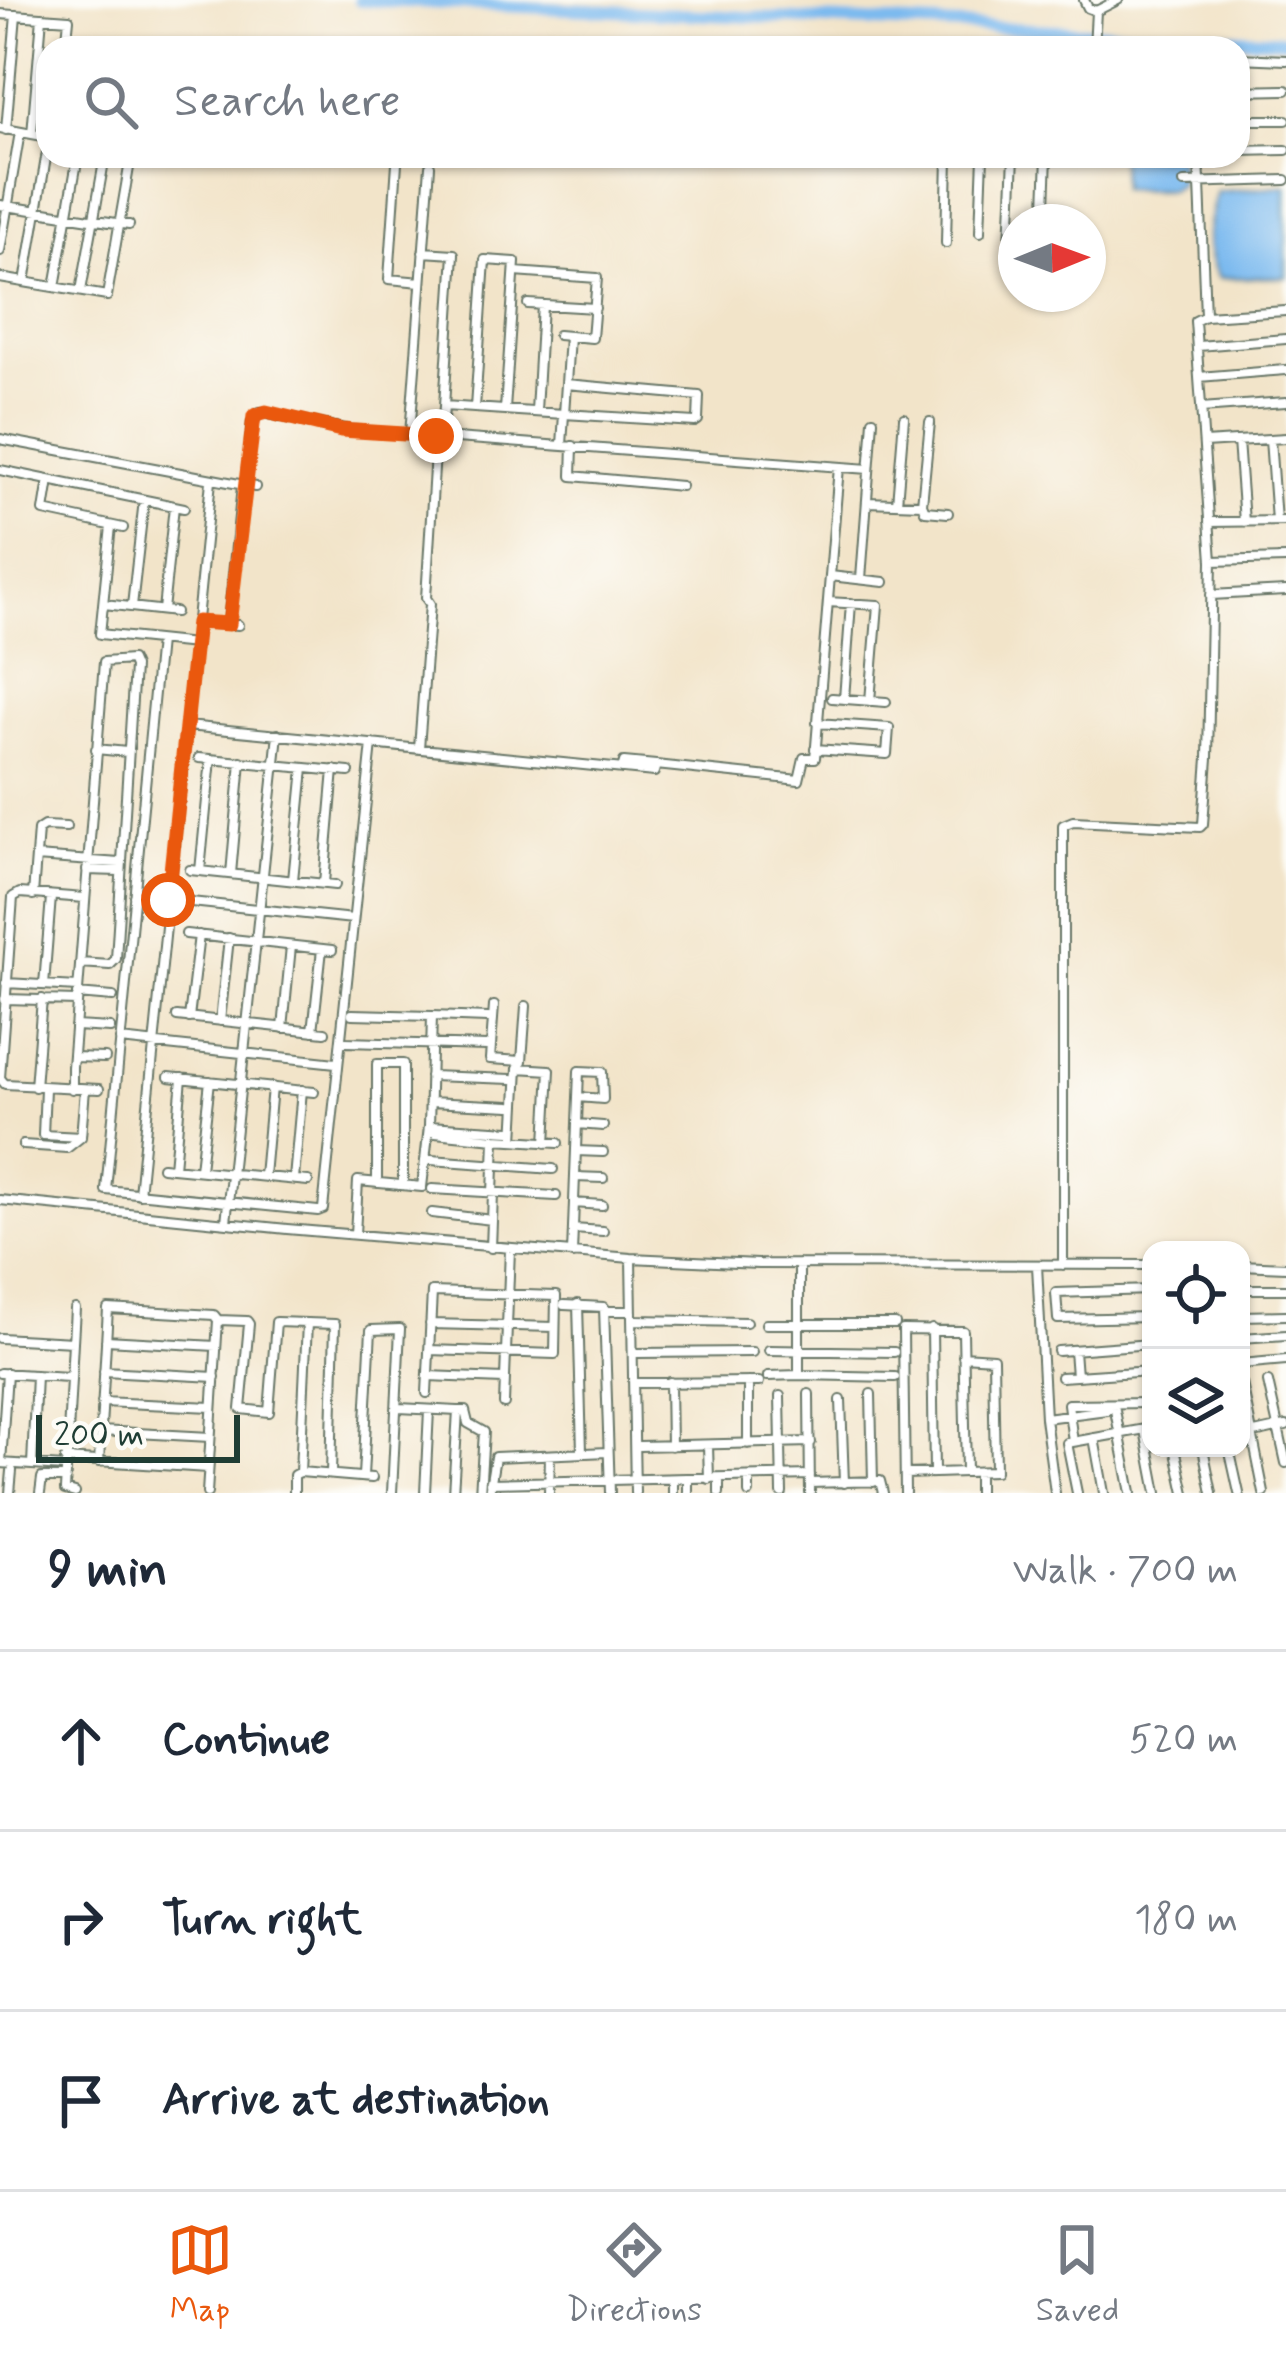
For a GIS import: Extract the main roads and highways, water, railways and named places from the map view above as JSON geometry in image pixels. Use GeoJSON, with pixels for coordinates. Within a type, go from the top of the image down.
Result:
{"type":"FeatureCollection","features":[{"type":"Feature","properties":{"kind":"water"},"geometry":{"type":"Polygon","coordinates":[[[1120,168],[1179,168],[1179,184],[1169,190],[1121,189],[1120,168]]]}},
{"type":"Feature","properties":{"kind":"water"},"geometry":{"type":"Polygon","coordinates":[[[1286,186],[1286,277],[1219,278],[1208,236],[1217,192],[1286,186]]]}},
{"type":"Feature","properties":{"kind":"waterway"},"geometry":{"type":"LineString","coordinates":[[359,0],[1193,36]]}},
{"type":"Feature","properties":{"kind":"waterway"},"geometry":{"type":"LineString","coordinates":[[1250,38],[1286,40]]}}]}
